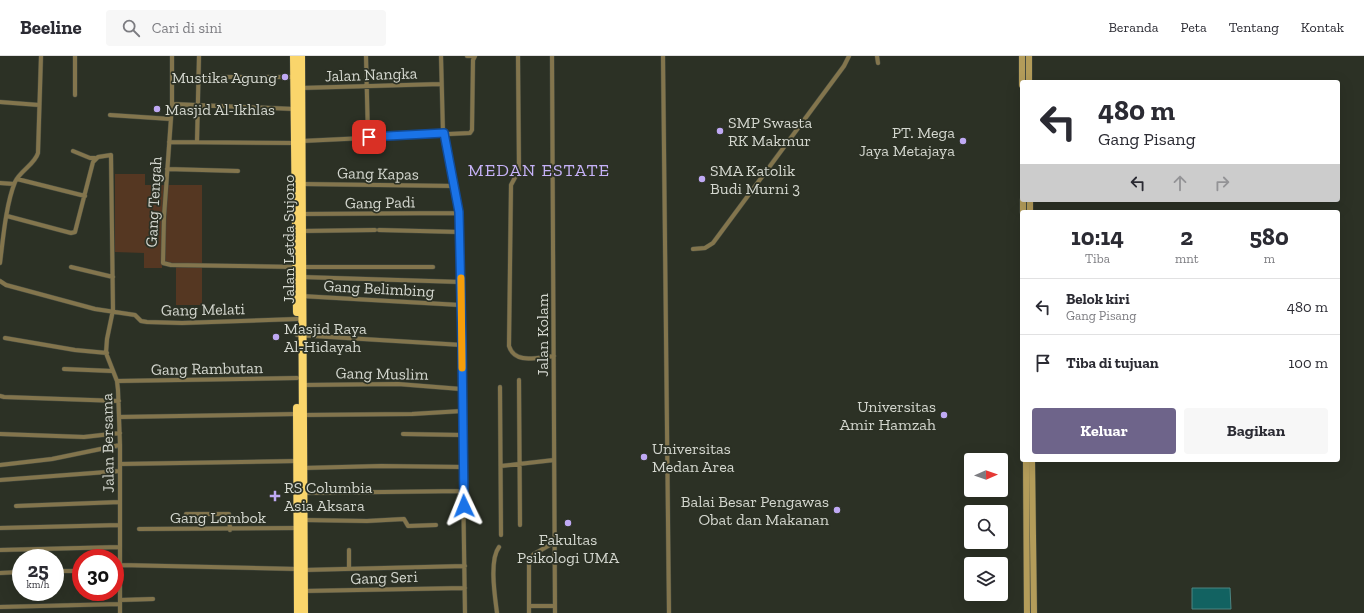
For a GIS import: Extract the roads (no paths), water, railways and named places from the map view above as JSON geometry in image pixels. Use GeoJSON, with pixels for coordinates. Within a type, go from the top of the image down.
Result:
{"type":"FeatureCollection","features":[{"type":"Feature","properties":{"kind":"highway","name":"Jalan Letda Sujono"},"geometry":{"type":"LineString","coordinates":[[294,56],[294,109],[302,184],[302,231],[299,267],[302,277],[297,319],[302,385],[298,528],[304,591],[304,613]]}},
{"type":"Feature","properties":{"kind":"highway","name":"Jalan Letda Sujono"},"geometry":{"type":"LineString","coordinates":[[300,415],[297,378],[299,335],[298,142],[301,56]]}},
{"type":"Feature","properties":{"kind":"highway","name":"Jalan Letda Sujono"},"geometry":{"type":"LineString","coordinates":[[298,613],[304,520],[304,493],[300,464]]}},
{"type":"Feature","properties":{"kind":"street"},"geometry":{"type":"LineString","coordinates":[[0,263],[2,238],[16,181],[37,156],[41,56]]}},
{"type":"Feature","properties":{"kind":"street"},"geometry":{"type":"LineString","coordinates":[[75,56],[75,95]]}},
{"type":"Feature","properties":{"kind":"street","name":"Gang Tengah"},"geometry":{"type":"LineString","coordinates":[[172,56],[172,104],[167,169],[163,264],[299,267]]}},
{"type":"Feature","properties":{"kind":"street"},"geometry":{"type":"LineString","coordinates":[[197,142],[199,56]]}},
{"type":"Feature","properties":{"kind":"street"},"geometry":{"type":"LineString","coordinates":[[368,137],[368,86],[366,56],[370,56]]}},
{"type":"Feature","properties":{"kind":"street"},"geometry":{"type":"LineString","coordinates":[[441,56],[444,133],[455,186],[460,232],[465,613]]}},
{"type":"Feature","properties":{"kind":"street"},"geometry":{"type":"LineString","coordinates":[[169,142],[298,142],[444,133],[469,134],[472,132],[473,60],[475,56],[467,56]]}},
{"type":"Feature","properties":{"kind":"street"},"geometry":{"type":"LineString","coordinates":[[518,56],[519,170],[511,185],[509,346],[517,357],[554,356]]}},
{"type":"Feature","properties":{"kind":"street","name":"Jalan Kolam"},"geometry":{"type":"LineString","coordinates":[[552,56],[555,613]]}},
{"type":"Feature","properties":{"kind":"street"},"geometry":{"type":"LineString","coordinates":[[663,56],[669,613]]}},
{"type":"Feature","properties":{"kind":"street"},"geometry":{"type":"LineString","coordinates":[[693,249],[705,248],[713,243],[839,72],[849,56]]}},
{"type":"Feature","properties":{"kind":"street"},"geometry":{"type":"LineString","coordinates":[[877,56],[878,63]]}},
{"type":"Feature","properties":{"kind":"street"},"geometry":{"type":"LineString","coordinates":[[1022,56],[1022,80]]}},
{"type":"Feature","properties":{"kind":"street"},"geometry":{"type":"LineString","coordinates":[[1029,56],[1030,80]]}},
{"type":"Feature","properties":{"kind":"street"},"geometry":{"type":"LineString","coordinates":[[199,77],[294,77]]}},
{"type":"Feature","properties":{"kind":"street","name":"Jalan Nangka"},"geometry":{"type":"LineString","coordinates":[[301,88],[441,84]]}},
{"type":"Feature","properties":{"kind":"street"},"geometry":{"type":"LineString","coordinates":[[0,102],[39,105]]}},
{"type":"Feature","properties":{"kind":"street"},"geometry":{"type":"LineString","coordinates":[[172,104],[294,109]]}},
{"type":"Feature","properties":{"kind":"street"},"geometry":{"type":"LineString","coordinates":[[110,115],[170,119]]}},
{"type":"Feature","properties":{"kind":"street"},"geometry":{"type":"LineString","coordinates":[[7,216],[73,233],[76,230],[90,171],[96,158],[90,158],[73,152]]}},
{"type":"Feature","properties":{"kind":"street","name":"Jalan Bersama"},"geometry":{"type":"LineString","coordinates":[[96,158],[111,155],[113,277],[112,312],[106,353],[117,381],[119,402],[120,547]]}},
{"type":"Feature","properties":{"kind":"street"},"geometry":{"type":"LineString","coordinates":[[167,169],[238,171]]}},
{"type":"Feature","properties":{"kind":"street"},"geometry":{"type":"LineString","coordinates":[[0,183],[16,181],[85,196]]}},
{"type":"Feature","properties":{"kind":"street","name":"Gang Kapas"},"geometry":{"type":"LineString","coordinates":[[302,184],[455,186]]}},
{"type":"Feature","properties":{"kind":"street","name":"Gang Padi"},"geometry":{"type":"LineString","coordinates":[[302,214],[459,212]]}},
{"type":"Feature","properties":{"kind":"street"},"geometry":{"type":"LineString","coordinates":[[0,222],[6,222]]}},
{"type":"Feature","properties":{"kind":"street"},"geometry":{"type":"LineString","coordinates":[[302,231],[377,230],[460,232]]}},
{"type":"Feature","properties":{"kind":"street"},"geometry":{"type":"LineString","coordinates":[[71,267],[113,277]]}},
{"type":"Feature","properties":{"kind":"street"},"geometry":{"type":"LineString","coordinates":[[299,267],[433,267]]}},
{"type":"Feature","properties":{"kind":"street"},"geometry":{"type":"LineString","coordinates":[[302,277],[460,282]]}},
{"type":"Feature","properties":{"kind":"street","name":"Gang Melati"},"geometry":{"type":"LineString","coordinates":[[0,280],[6,284],[57,299],[112,312],[136,315],[141,321],[147,322],[182,323],[297,319]]}},
{"type":"Feature","properties":{"kind":"street","name":"Gang Belimbing"},"geometry":{"type":"LineString","coordinates":[[299,296],[460,305]]}},
{"type":"Feature","properties":{"kind":"street"},"geometry":{"type":"LineString","coordinates":[[299,335],[462,345]]}},
{"type":"Feature","properties":{"kind":"street"},"geometry":{"type":"LineString","coordinates":[[5,338],[75,350],[106,353]]}},
{"type":"Feature","properties":{"kind":"street"},"geometry":{"type":"LineString","coordinates":[[64,369],[112,371]]}},
{"type":"Feature","properties":{"kind":"street","name":"Gang Rambutan"},"geometry":{"type":"LineString","coordinates":[[117,381],[297,378]]}},
{"type":"Feature","properties":{"kind":"street"},"geometry":{"type":"LineString","coordinates":[[519,380],[520,525]]}},
{"type":"Feature","properties":{"kind":"street","name":"Gang Muslim"},"geometry":{"type":"LineString","coordinates":[[302,385],[398,384],[461,389]]}},
{"type":"Feature","properties":{"kind":"street"},"geometry":{"type":"LineString","coordinates":[[500,387],[501,535]]}},
{"type":"Feature","properties":{"kind":"street"},"geometry":{"type":"LineString","coordinates":[[0,396],[119,402]]}},
{"type":"Feature","properties":{"kind":"street"},"geometry":{"type":"LineString","coordinates":[[119,417],[412,414],[462,411]]}},
{"type":"Feature","properties":{"kind":"street"},"geometry":{"type":"LineString","coordinates":[[0,434],[84,437],[120,433]]}},
{"type":"Feature","properties":{"kind":"street"},"geometry":{"type":"LineString","coordinates":[[403,434],[462,435]]}},
{"type":"Feature","properties":{"kind":"street"},"geometry":{"type":"LineString","coordinates":[[0,465],[52,459],[120,445]]}},
{"type":"Feature","properties":{"kind":"street"},"geometry":{"type":"LineString","coordinates":[[501,466],[554,460]]}},
{"type":"Feature","properties":{"kind":"street"},"geometry":{"type":"LineString","coordinates":[[1026,462],[1030,531]]}},
{"type":"Feature","properties":{"kind":"street"},"geometry":{"type":"LineString","coordinates":[[1027,613],[1030,599],[1032,462]]}},
{"type":"Feature","properties":{"kind":"street"},"geometry":{"type":"LineString","coordinates":[[120,464],[300,464],[462,467]]}},
{"type":"Feature","properties":{"kind":"street"},"geometry":{"type":"LineString","coordinates":[[0,480],[120,471]]}},
{"type":"Feature","properties":{"kind":"street"},"geometry":{"type":"LineString","coordinates":[[304,493],[463,491]]}},
{"type":"Feature","properties":{"kind":"street"},"geometry":{"type":"LineString","coordinates":[[16,506],[120,502]]}},
{"type":"Feature","properties":{"kind":"street"},"geometry":{"type":"LineString","coordinates":[[186,514],[229,514],[230,530]]}},
{"type":"Feature","properties":{"kind":"street"},"geometry":{"type":"LineString","coordinates":[[304,520],[367,521],[404,519],[408,526],[436,525]]}},
{"type":"Feature","properties":{"kind":"street"},"geometry":{"type":"LineString","coordinates":[[0,528],[120,525]]}},
{"type":"Feature","properties":{"kind":"street","name":"Gang Lombok"},"geometry":{"type":"LineString","coordinates":[[139,529],[230,530],[298,528]]}},
{"type":"Feature","properties":{"kind":"street"},"geometry":{"type":"LineString","coordinates":[[529,613],[529,559],[534,554],[555,542]]}},
{"type":"Feature","properties":{"kind":"street"},"geometry":{"type":"LineString","coordinates":[[497,613],[494,590],[495,557],[499,546]]}},
{"type":"Feature","properties":{"kind":"street"},"geometry":{"type":"LineString","coordinates":[[0,550],[120,547]]}},
{"type":"Feature","properties":{"kind":"street"},"geometry":{"type":"LineString","coordinates":[[349,550],[349,569]]}},
{"type":"Feature","properties":{"kind":"street"},"geometry":{"type":"LineString","coordinates":[[124,568],[301,570],[465,566]]}},
{"type":"Feature","properties":{"kind":"street"},"geometry":{"type":"LineString","coordinates":[[0,573],[12,572]]}},
{"type":"Feature","properties":{"kind":"street","name":"Gang Seri"},"geometry":{"type":"LineString","coordinates":[[304,591],[465,588]]}},
{"type":"Feature","properties":{"kind":"street"},"geometry":{"type":"LineString","coordinates":[[0,607],[120,602],[153,599]]}},
{"type":"Feature","properties":{"kind":"street"},"geometry":{"type":"LineString","coordinates":[[1030,599],[1034,613]]}},
{"type":"Feature","properties":{"kind":"street","name":"Jalan Bersama"},"geometry":{"type":"LineString","coordinates":[[120,602],[120,613]]}},
{"type":"Feature","properties":{"kind":"street"},"geometry":{"type":"LineString","coordinates":[[529,606],[555,606]]}},
{"type":"Feature","properties":{"kind":"water"},"geometry":{"type":"Polygon","coordinates":[[[1192,588],[1230,588],[1231,609],[1192,609],[1192,588]]]}},
{"type":"Feature","properties":{"kind":"place","name":"Mustika Agung"},"geometry":{"type":"Point","coordinates":[285,77]}},
{"type":"Feature","properties":{"kind":"place","name":"Masjid Al-Ikhlas"},"geometry":{"type":"Point","coordinates":[157,109]}},
{"type":"Feature","properties":{"kind":"place","name":"SMP Swasta RK Makmur"},"geometry":{"type":"Point","coordinates":[720,131]}},
{"type":"Feature","properties":{"kind":"place","name":"PT. Mega Jaya Metajaya"},"geometry":{"type":"Point","coordinates":[963,141]}},
{"type":"Feature","properties":{"kind":"place","name":"SMA Katolik Budi Murni 3"},"geometry":{"type":"Point","coordinates":[702,179]}},
{"type":"Feature","properties":{"kind":"place","name":"Masjid Raya Al-Hidayah"},"geometry":{"type":"Point","coordinates":[276,337]}},
{"type":"Feature","properties":{"kind":"place","name":"Universitas Amir Hamzah"},"geometry":{"type":"Point","coordinates":[944,415]}},
{"type":"Feature","properties":{"kind":"place","name":"Universitas Medan Area"},"geometry":{"type":"Point","coordinates":[644,457]}},
{"type":"Feature","properties":{"kind":"place","name":"RS Columbia Asia Aksara"},"geometry":{"type":"Point","coordinates":[275,496]}},
{"type":"Feature","properties":{"kind":"place","name":"Balai Besar Pengawas Obat dan Makanan"},"geometry":{"type":"Point","coordinates":[837,510]}},
{"type":"Feature","properties":{"kind":"place","name":"Fakultas Psikologi UMA"},"geometry":{"type":"Point","coordinates":[568,523]}},
{"type":"Feature","properties":{"kind":"district","name":"MEDAN ESTATE"},"geometry":{"type":"Point","coordinates":[539,170]}}]}
